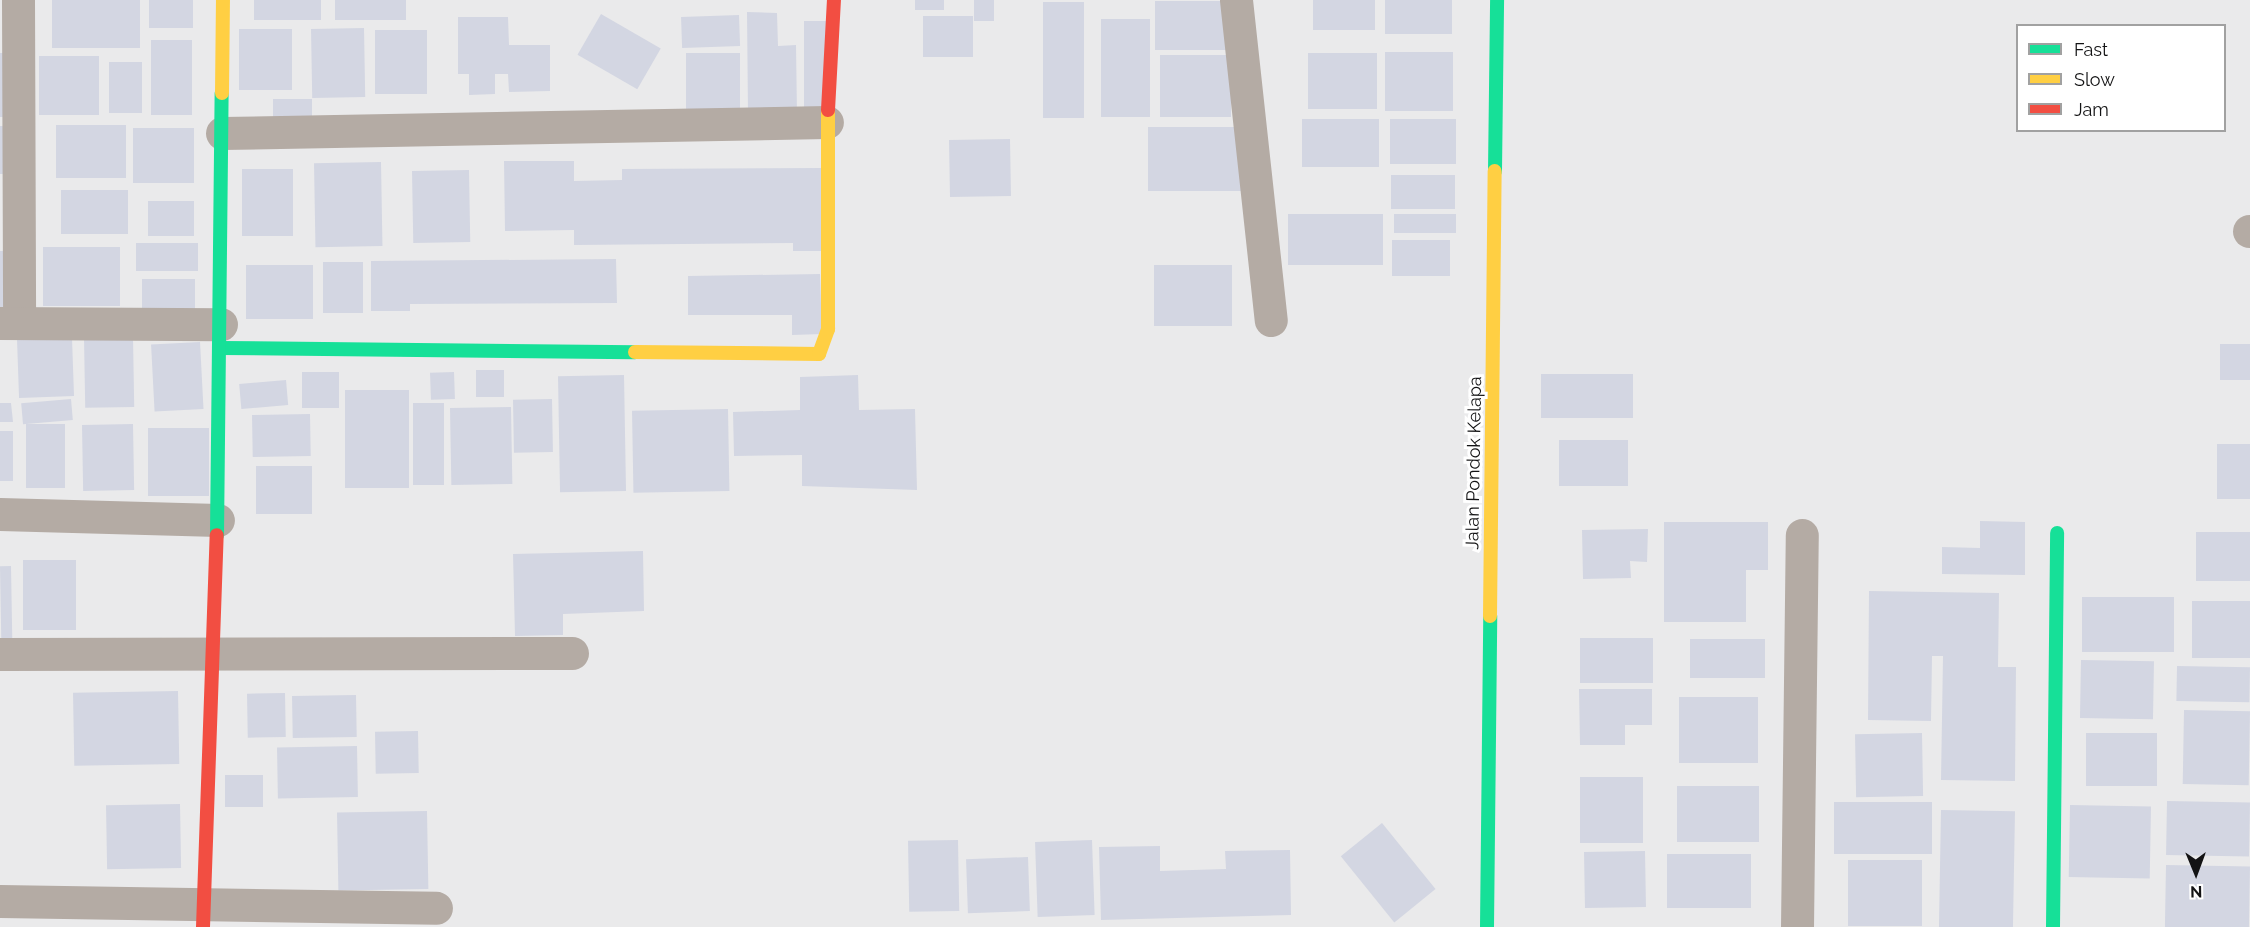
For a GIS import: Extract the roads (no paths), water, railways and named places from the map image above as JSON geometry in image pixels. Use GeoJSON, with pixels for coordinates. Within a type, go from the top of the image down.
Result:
{"type":"FeatureCollection","features":[{"type":"Feature","properties":{"kind":"street"},"geometry":{"type":"LineString","coordinates":[[18,0],[10,323],[221,336],[819,354],[828,329],[827,122],[834,0]]}},
{"type":"Feature","properties":{"kind":"street"},"geometry":{"type":"LineString","coordinates":[[202,916],[218,520],[223,0]]}},
{"type":"Feature","properties":{"kind":"street"},"geometry":{"type":"LineString","coordinates":[[1236,0],[1271,320]]}},
{"type":"Feature","properties":{"kind":"street","name":"Jalan Pondok Kelapa"},"geometry":{"type":"LineString","coordinates":[[1487,927],[1497,0]]}},
{"type":"Feature","properties":{"kind":"street"},"geometry":{"type":"LineString","coordinates":[[222,133],[827,122]]}},
{"type":"Feature","properties":{"kind":"street"},"geometry":{"type":"LineString","coordinates":[[0,514],[218,520]]}},
{"type":"Feature","properties":{"kind":"street"},"geometry":{"type":"LineString","coordinates":[[2053,927],[2057,533]]}},
{"type":"Feature","properties":{"kind":"street"},"geometry":{"type":"LineString","coordinates":[[1797,927],[1802,535]]}},
{"type":"Feature","properties":{"kind":"street"},"geometry":{"type":"LineString","coordinates":[[0,654],[572,653]]}},
{"type":"Feature","properties":{"kind":"street"},"geometry":{"type":"LineString","coordinates":[[0,902],[202,916],[436,908]]}}]}
